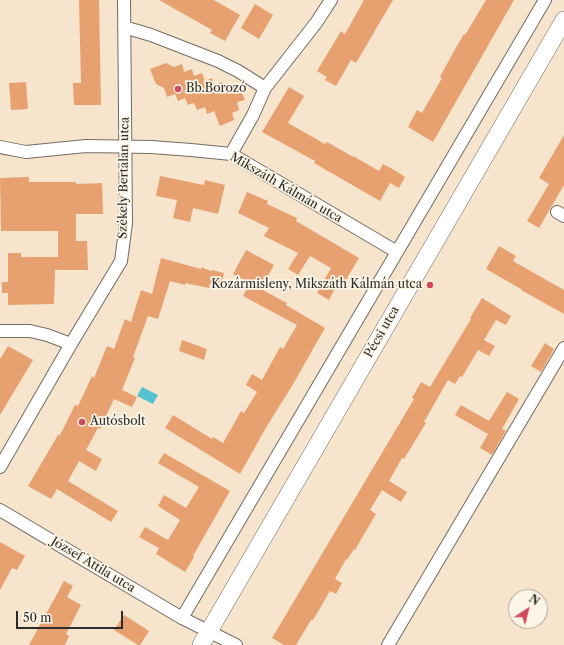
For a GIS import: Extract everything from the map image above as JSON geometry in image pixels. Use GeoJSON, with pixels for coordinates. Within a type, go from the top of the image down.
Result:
{"type":"FeatureCollection","features":[{"type":"Feature","properties":{"kind":"main road","name":"Pécsi utca"},"geometry":{"type":"LineString","coordinates":[[204,638],[564,20]]}},
{"type":"Feature","properties":{"kind":"street","name":"Székely Bertalan utca"},"geometry":{"type":"LineString","coordinates":[[0,466],[121,261],[126,223],[124,0]]}},
{"type":"Feature","properties":{"kind":"street"},"geometry":{"type":"LineString","coordinates":[[231,154],[253,114],[265,88],[316,23],[331,0]]}},
{"type":"Feature","properties":{"kind":"street"},"geometry":{"type":"LineString","coordinates":[[182,618],[545,0]]}},
{"type":"Feature","properties":{"kind":"street"},"geometry":{"type":"LineString","coordinates":[[124,27],[218,61],[238,71],[265,88]]}},
{"type":"Feature","properties":{"kind":"street","name":"Mikszáth Kálmán utca"},"geometry":{"type":"LineString","coordinates":[[0,147],[26,152],[86,146],[126,146],[231,154],[397,252]]}},
{"type":"Feature","properties":{"kind":"street"},"geometry":{"type":"LineString","coordinates":[[0,331],[30,331],[47,335],[71,344]]}},
{"type":"Feature","properties":{"kind":"street"},"geometry":{"type":"LineString","coordinates":[[388,645],[564,348]]}},
{"type":"Feature","properties":{"kind":"street","name":"József Attila utca"},"geometry":{"type":"LineString","coordinates":[[0,510],[182,618],[204,638],[236,645]]}},
{"type":"Feature","properties":{"kind":"water"},"geometry":{"type":"Polygon","coordinates":[[[142,387],[158,395],[153,404],[137,396],[142,387]]]}},
{"type":"Feature","properties":{"kind":"building"},"geometry":{"type":"Polygon","coordinates":[[[79,0],[99,0],[101,105],[74,105],[73,83],[81,83],[79,0]]]}},
{"type":"Feature","properties":{"kind":"building"},"geometry":{"type":"Polygon","coordinates":[[[159,0],[214,0],[240,15],[225,41],[210,33],[212,30],[159,0]]]}},
{"type":"Feature","properties":{"kind":"building"},"geometry":{"type":"Polygon","coordinates":[[[364,0],[393,0],[356,63],[351,60],[336,86],[325,80],[327,77],[317,71],[341,31],[345,34],[364,0]]]}},
{"type":"Feature","properties":{"kind":"building"},"geometry":{"type":"Polygon","coordinates":[[[486,0],[514,0],[433,142],[408,127],[417,110],[422,113],[442,78],[440,77],[454,51],[486,0]]]}},
{"type":"Feature","properties":{"kind":"building"},"geometry":{"type":"Polygon","coordinates":[[[255,4],[273,15],[259,39],[241,28],[255,4]]]}},
{"type":"Feature","properties":{"kind":"building"},"geometry":{"type":"Polygon","coordinates":[[[166,63],[174,67],[182,64],[184,72],[192,69],[194,76],[202,73],[205,81],[212,78],[214,85],[222,82],[225,89],[239,84],[245,100],[237,102],[239,110],[232,113],[234,120],[220,126],[214,111],[207,114],[205,107],[197,110],[194,103],[188,105],[185,98],[178,101],[175,94],[167,97],[164,88],[156,84],[150,69],[166,63]]]}},
{"type":"Feature","properties":{"kind":"building"},"geometry":{"type":"Polygon","coordinates":[[[26,82],[28,109],[11,110],[9,83],[26,82]]]}},
{"type":"Feature","properties":{"kind":"building"},"geometry":{"type":"Polygon","coordinates":[[[289,87],[304,96],[288,123],[325,144],[327,142],[379,171],[383,164],[396,171],[405,177],[399,188],[390,183],[380,201],[314,163],[315,161],[262,132],[289,87]]]}},
{"type":"Feature","properties":{"kind":"building"},"geometry":{"type":"Polygon","coordinates":[[[564,135],[564,185],[539,228],[527,221],[549,184],[539,178],[564,135]]]}},
{"type":"Feature","properties":{"kind":"building"},"geometry":{"type":"Polygon","coordinates":[[[160,176],[204,185],[205,180],[225,185],[218,214],[193,208],[190,222],[173,218],[177,200],[156,196],[160,176]]]}},
{"type":"Feature","properties":{"kind":"building"},"geometry":{"type":"Polygon","coordinates":[[[29,177],[29,182],[76,182],[76,184],[102,183],[103,214],[76,214],[76,241],[87,241],[88,270],[55,270],[54,304],[8,305],[8,293],[2,293],[2,282],[8,282],[8,253],[21,253],[21,257],[58,257],[58,231],[1,231],[0,178],[29,177]]]}},
{"type":"Feature","properties":{"kind":"building"},"geometry":{"type":"Polygon","coordinates":[[[247,192],[268,201],[267,204],[297,218],[296,221],[359,258],[344,283],[339,280],[329,300],[317,293],[331,268],[310,256],[298,275],[288,269],[298,253],[264,236],[269,228],[238,213],[247,192]]]}},
{"type":"Feature","properties":{"kind":"building"},"geometry":{"type":"Polygon","coordinates":[[[499,246],[516,256],[513,261],[564,290],[564,314],[486,269],[499,246]]]}},
{"type":"Feature","properties":{"kind":"building"},"geometry":{"type":"Polygon","coordinates":[[[246,250],[274,265],[261,289],[287,303],[286,305],[325,328],[240,474],[165,428],[173,415],[212,439],[213,437],[223,443],[241,411],[244,413],[257,392],[246,385],[252,374],[262,380],[280,347],[283,349],[297,325],[243,296],[250,283],[233,274],[246,250]]]}},
{"type":"Feature","properties":{"kind":"building"},"geometry":{"type":"Polygon","coordinates":[[[161,258],[201,269],[201,267],[211,271],[224,273],[221,286],[210,283],[209,288],[185,283],[185,285],[170,281],[158,319],[148,316],[133,357],[135,358],[122,390],[137,397],[132,407],[114,399],[100,429],[98,428],[86,450],[102,459],[96,471],[79,461],[68,481],[118,511],[111,522],[57,489],[51,499],[28,486],[58,435],[60,435],[75,405],[78,406],[92,376],[94,378],[107,346],[114,349],[125,319],[131,322],[141,290],[152,294],[161,258]]]}},
{"type":"Feature","properties":{"kind":"building"},"geometry":{"type":"Polygon","coordinates":[[[482,298],[511,316],[506,325],[496,320],[484,340],[495,346],[489,356],[478,350],[462,377],[460,376],[455,384],[448,380],[424,422],[426,423],[404,459],[402,458],[389,481],[407,492],[401,502],[382,490],[370,510],[376,514],[355,550],[354,549],[347,560],[346,559],[335,579],[342,583],[336,594],[330,591],[296,645],[284,645],[272,638],[414,399],[412,398],[421,382],[430,387],[482,298]]]}},
{"type":"Feature","properties":{"kind":"building"},"geometry":{"type":"Polygon","coordinates":[[[182,340],[207,349],[204,360],[179,351],[182,340]]]}},
{"type":"Feature","properties":{"kind":"building"},"geometry":{"type":"Polygon","coordinates":[[[545,343],[554,349],[541,372],[531,366],[545,343]]]}},
{"type":"Feature","properties":{"kind":"building"},"geometry":{"type":"Polygon","coordinates":[[[8,346],[33,360],[0,415],[0,359],[8,346]]]}},
{"type":"Feature","properties":{"kind":"building"},"geometry":{"type":"Polygon","coordinates":[[[507,392],[519,399],[502,429],[506,431],[492,455],[480,448],[488,434],[455,415],[461,405],[489,421],[507,392]]]}},
{"type":"Feature","properties":{"kind":"building"},"geometry":{"type":"Polygon","coordinates":[[[164,453],[230,491],[185,572],[156,554],[159,548],[139,537],[145,527],[168,540],[180,520],[158,506],[164,495],[186,508],[199,487],[158,463],[164,453]]]}},
{"type":"Feature","properties":{"kind":"building"},"geometry":{"type":"Polygon","coordinates":[[[0,542],[25,556],[17,570],[12,568],[0,590],[0,542]]]}},
{"type":"Feature","properties":{"kind":"building"},"geometry":{"type":"Polygon","coordinates":[[[64,581],[73,586],[67,597],[81,605],[66,634],[69,636],[65,645],[29,645],[64,581]]]}},
{"type":"Feature","properties":{"kind":"building"},"geometry":{"type":"Polygon","coordinates":[[[124,615],[149,631],[140,645],[114,630],[124,615]]]}},
{"type":"Feature","properties":{"kind":"place","name":"Bb.Borozó"},"geometry":{"type":"Point","coordinates":[178,89]}},
{"type":"Feature","properties":{"kind":"place","name":"Kozármisleny, Mikszáth Kálmán utca"},"geometry":{"type":"Point","coordinates":[430,285]}},
{"type":"Feature","properties":{"kind":"place","name":"Autósbolt"},"geometry":{"type":"Point","coordinates":[82,422]}}]}
